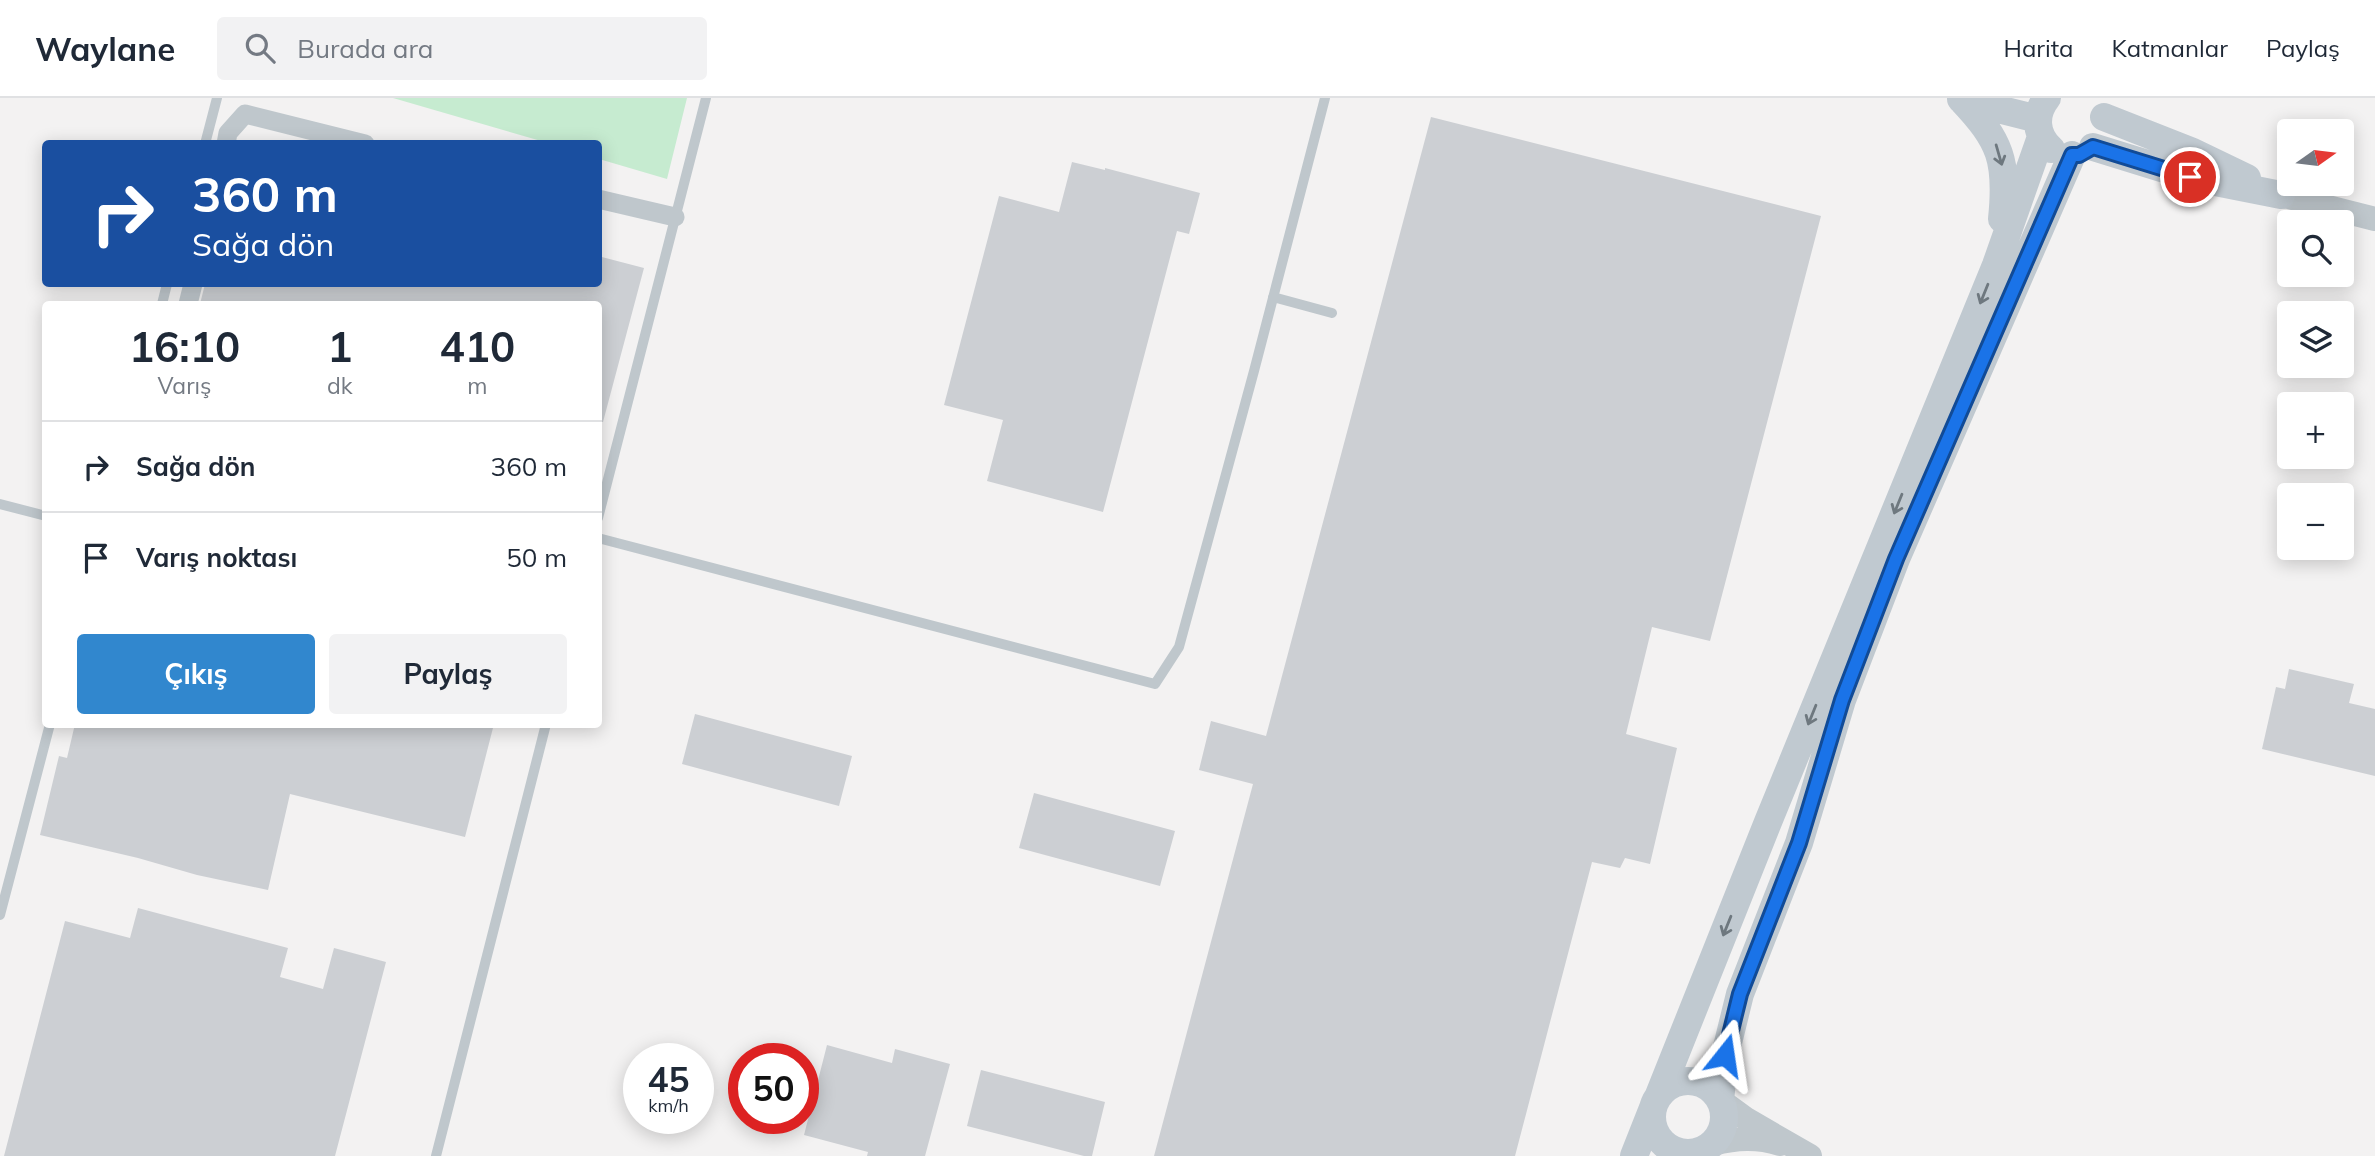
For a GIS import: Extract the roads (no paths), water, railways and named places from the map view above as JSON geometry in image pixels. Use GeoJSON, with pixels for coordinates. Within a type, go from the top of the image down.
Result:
{"type":"FeatureCollection","features":[{"type":"Feature","properties":{"kind":"main road"},"geometry":{"type":"LineString","coordinates":[[1958,99],[2041,111]]}},
{"type":"Feature","properties":{"kind":"main road"},"geometry":{"type":"LineString","coordinates":[[1958,99],[1984,124],[1998,150],[2002,165],[2003,212],[1997,262]]}},
{"type":"Feature","properties":{"kind":"main road"},"geometry":{"type":"LineString","coordinates":[[1720,1100],[1725,1055],[1740,994],[1799,843],[1842,700],[1896,559],[2082,151],[2103,134],[2099,104]]}},
{"type":"Feature","properties":{"kind":"main road"},"geometry":{"type":"LineString","coordinates":[[2099,104],[2277,193]]}},
{"type":"Feature","properties":{"kind":"main road"},"geometry":{"type":"LineString","coordinates":[[2041,111],[2048,146],[2057,153],[2082,151],[2277,194]]}},
{"type":"Feature","properties":{"kind":"main road"},"geometry":{"type":"LineString","coordinates":[[1634,1156],[1997,262],[2041,111]]}},
{"type":"Feature","properties":{"kind":"main road"},"geometry":{"type":"LineString","coordinates":[[1679,1082],[1703,1084],[1713,1090],[1720,1100],[1724,1123],[1711,1150],[1680,1152],[1669,1148],[1660,1140],[1652,1118],[1657,1100],[1668,1087],[1679,1082]]}},
{"type":"Feature","properties":{"kind":"street"},"geometry":{"type":"LineString","coordinates":[[227,140],[228,133],[245,114],[349,140]]}},
{"type":"Feature","properties":{"kind":"street"},"geometry":{"type":"LineString","coordinates":[[2285,196],[2375,219]]}},
{"type":"Feature","properties":{"kind":"street"},"geometry":{"type":"LineString","coordinates":[[602,200],[675,217]]}},
{"type":"Feature","properties":{"kind":"street"},"geometry":{"type":"LineString","coordinates":[[1720,1100],[1746,1119],[1804,1153]]}},
{"type":"Feature","properties":{"kind":"street"},"geometry":{"type":"LineString","coordinates":[[1711,1150],[1735,1139],[1751,1139],[1768,1140],[1804,1153]]}},
{"type":"Feature","properties":{"kind":"lane"},"geometry":{"type":"LineString","coordinates":[[206,140],[217,98]]}},
{"type":"Feature","properties":{"kind":"lane"},"geometry":{"type":"LineString","coordinates":[[602,502],[706,98]]}},
{"type":"Feature","properties":{"kind":"lane"},"geometry":{"type":"LineString","coordinates":[[602,539],[1155,684],[1179,647],[1325,98]]}},
{"type":"Feature","properties":{"kind":"lane"},"geometry":{"type":"LineString","coordinates":[[1273,296],[1332,313]]}},
{"type":"Feature","properties":{"kind":"lane"},"geometry":{"type":"LineString","coordinates":[[0,505],[42,515]]}},
{"type":"Feature","properties":{"kind":"lane"},"geometry":{"type":"LineString","coordinates":[[0,915],[49,728]]}},
{"type":"Feature","properties":{"kind":"lane"},"geometry":{"type":"LineString","coordinates":[[436,1156],[545,728]]}}]}
